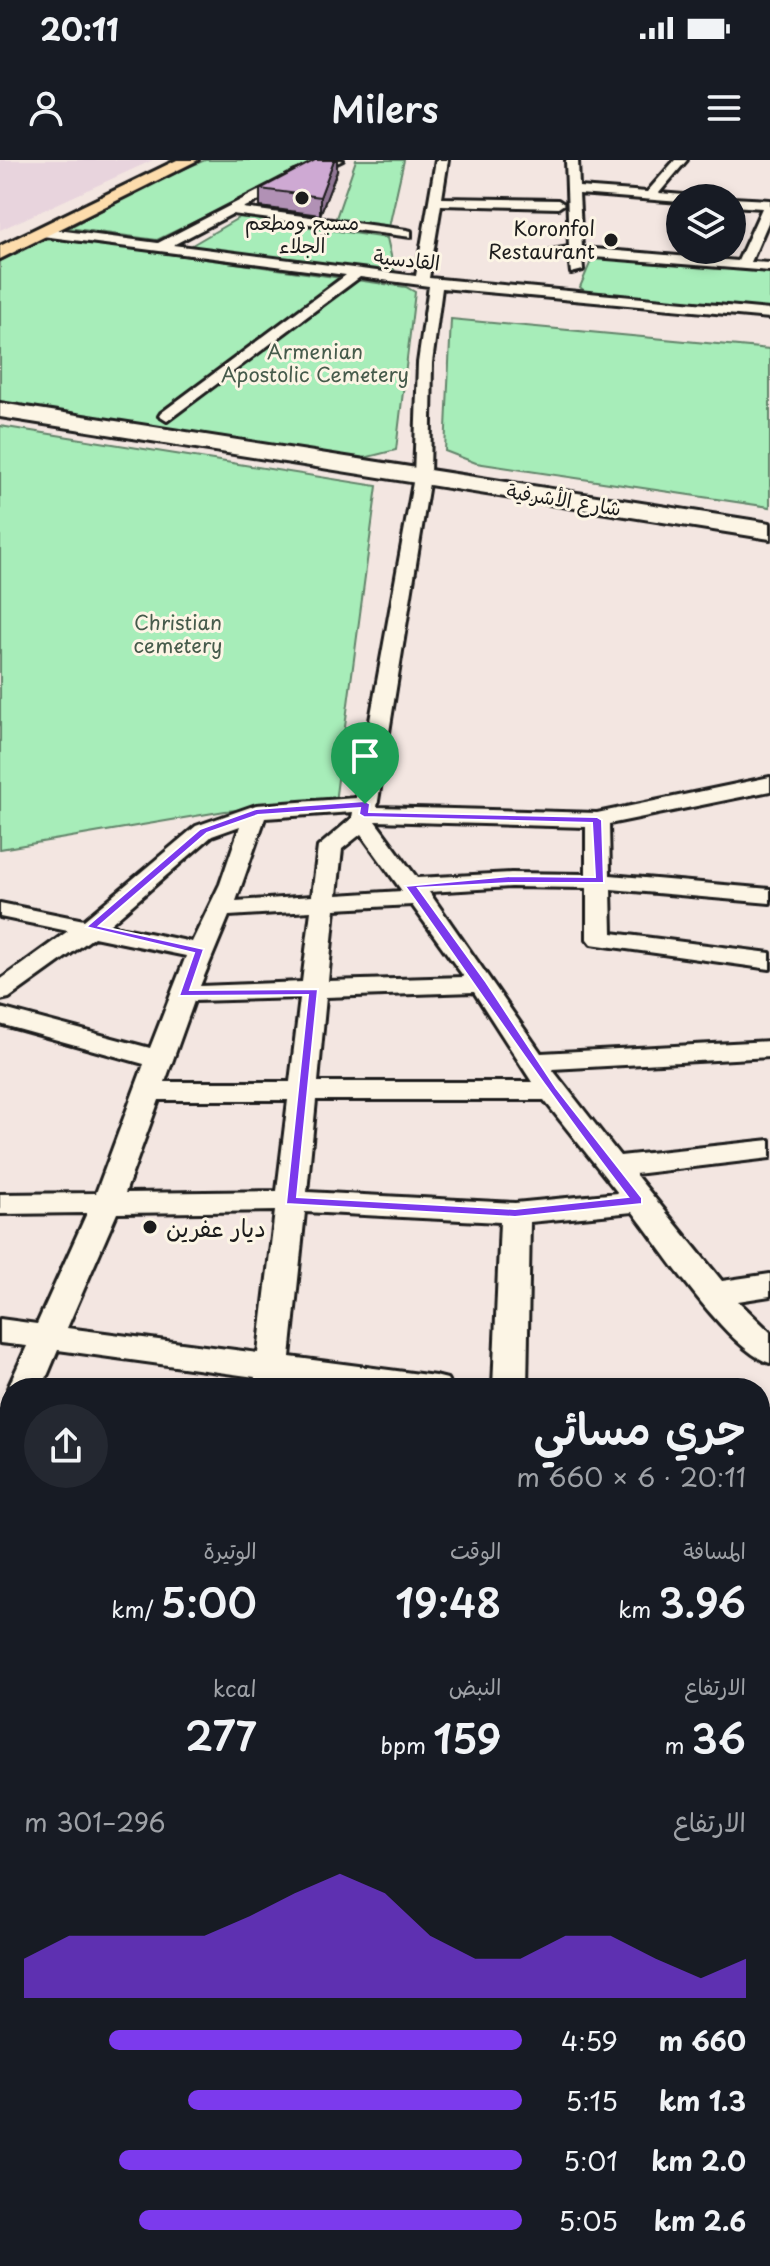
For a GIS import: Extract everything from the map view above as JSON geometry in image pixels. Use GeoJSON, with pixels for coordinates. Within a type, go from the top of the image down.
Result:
{"type":"FeatureCollection","features":[{"type":"Feature","properties":{"kind":"main road"},"geometry":{"type":"LineString","coordinates":[[0,240],[169,160]]}},
{"type":"Feature","properties":{"kind":"main road"},"geometry":{"type":"LineString","coordinates":[[0,253],[190,160]]}},
{"type":"Feature","properties":{"kind":"street"},"geometry":{"type":"LineString","coordinates":[[160,247],[299,174],[337,160]]}},
{"type":"Feature","properties":{"kind":"street"},"geometry":{"type":"LineString","coordinates":[[271,1378],[330,847],[364,813],[422,477],[429,282],[435,201],[442,160]]}},
{"type":"Feature","properties":{"kind":"street"},"geometry":{"type":"LineString","coordinates":[[572,160],[577,296]]}},
{"type":"Feature","properties":{"kind":"street"},"geometry":{"type":"LineString","coordinates":[[650,196],[681,160]]}},
{"type":"Feature","properties":{"kind":"street"},"geometry":{"type":"LineString","coordinates":[[557,190],[558,220]]}},
{"type":"Feature","properties":{"kind":"street"},"geometry":{"type":"LineString","coordinates":[[573,190],[666,197]]}},
{"type":"Feature","properties":{"kind":"street"},"geometry":{"type":"LineString","coordinates":[[435,201],[558,204]]}},
{"type":"Feature","properties":{"kind":"street"},"geometry":{"type":"LineString","coordinates":[[743,265],[770,205],[746,203]]}},
{"type":"Feature","properties":{"kind":"street"},"geometry":{"type":"LineString","coordinates":[[231,210],[407,234]]}},
{"type":"Feature","properties":{"kind":"street"},"geometry":{"type":"LineString","coordinates":[[405,249],[411,219]]}},
{"type":"Feature","properties":{"kind":"street","name":"القادسية"},"geometry":{"type":"LineString","coordinates":[[42,232],[356,274],[429,282],[558,287],[577,296],[770,314]]}},
{"type":"Feature","properties":{"kind":"street"},"geometry":{"type":"LineString","coordinates":[[558,235],[558,265]]}},
{"type":"Feature","properties":{"kind":"street"},"geometry":{"type":"LineString","coordinates":[[558,250],[743,265],[766,262]]}},
{"type":"Feature","properties":{"kind":"street"},"geometry":{"type":"LineString","coordinates":[[402,279],[403,264]]}},
{"type":"Feature","properties":{"kind":"street"},"geometry":{"type":"LineString","coordinates":[[163,426],[356,274]]}},
{"type":"Feature","properties":{"kind":"street","name":"شارع الأشرفية"},"geometry":{"type":"LineString","coordinates":[[0,410],[163,426],[359,467],[770,531]]}},
{"type":"Feature","properties":{"kind":"street"},"geometry":{"type":"LineString","coordinates":[[0,992],[91,927],[204,831],[256,812],[597,820],[770,784]]}},
{"type":"Feature","properties":{"kind":"street"},"geometry":{"type":"LineString","coordinates":[[29,1378],[107,1202],[158,1059],[256,812]]}},
{"type":"Feature","properties":{"kind":"street"},"geometry":{"type":"LineString","coordinates":[[364,813],[552,1091],[713,1293],[736,1320],[770,1351]]}},
{"type":"Feature","properties":{"kind":"street"},"geometry":{"type":"LineString","coordinates":[[597,820],[600,939],[770,961]]}},
{"type":"Feature","properties":{"kind":"street"},"geometry":{"type":"LineString","coordinates":[[220,909],[324,904],[511,880],[600,881],[770,896]]}},
{"type":"Feature","properties":{"kind":"street"},"geometry":{"type":"LineString","coordinates":[[0,910],[200,951]]}},
{"type":"Feature","properties":{"kind":"street"},"geometry":{"type":"LineString","coordinates":[[183,994],[482,984]]}},
{"type":"Feature","properties":{"kind":"street"},"geometry":{"type":"LineString","coordinates":[[0,1016],[111,1043],[158,1059]]}},
{"type":"Feature","properties":{"kind":"street"},"geometry":{"type":"LineString","coordinates":[[533,1062],[770,1049]]}},
{"type":"Feature","properties":{"kind":"street"},"geometry":{"type":"LineString","coordinates":[[149,1091],[552,1091]]}},
{"type":"Feature","properties":{"kind":"street"},"geometry":{"type":"LineString","coordinates":[[612,1167],[770,1149]]}},
{"type":"Feature","properties":{"kind":"street"},"geometry":{"type":"LineString","coordinates":[[0,1204],[291,1201],[515,1213],[637,1201]]}},
{"type":"Feature","properties":{"kind":"street"},"geometry":{"type":"LineString","coordinates":[[510,1378],[515,1213]]}},
{"type":"Feature","properties":{"kind":"street"},"geometry":{"type":"LineString","coordinates":[[713,1293],[770,1285]]}},
{"type":"Feature","properties":{"kind":"street"},"geometry":{"type":"LineString","coordinates":[[0,1331],[48,1336],[266,1378]]}},
{"type":"Feature","properties":{"kind":"shaded area"},"geometry":{"type":"Polygon","coordinates":[[[0,160],[153,160],[0,230],[0,160]]]}},
{"type":"Feature","properties":{"kind":"green space"},"geometry":{"type":"Polygon","coordinates":[[[205,160],[322,160],[157,240],[68,228],[162,178],[205,160]]]}},
{"type":"Feature","properties":{"kind":"green space"},"geometry":{"type":"Polygon","coordinates":[[[356,160],[404,160],[389,227],[335,221],[356,160]]]}},
{"type":"Feature","properties":{"kind":"green space"},"geometry":{"type":"Polygon","coordinates":[[[240,217],[387,238],[395,273],[187,248],[240,217]]]}},
{"type":"Feature","properties":{"kind":"green space","name":"Armenian Apostolic Cemetery"},"geometry":{"type":"Polygon","coordinates":[[[62,239],[406,287],[415,292],[396,450],[360,459],[0,402],[0,261],[44,240],[62,239]]]}},
{"type":"Feature","properties":{"kind":"green space"},"geometry":{"type":"Polygon","coordinates":[[[594,254],[666,260],[666,264],[770,269],[770,309],[589,295],[580,287],[594,254]]]}},
{"type":"Feature","properties":{"kind":"green space"},"geometry":{"type":"Polygon","coordinates":[[[451,319],[770,349],[770,507],[476,463],[445,451],[451,319]]]}},
{"type":"Feature","properties":{"kind":"green space","name":"Christian cemetery"},"geometry":{"type":"Polygon","coordinates":[[[0,426],[377,486],[335,802],[225,811],[0,849],[0,426]]]}},
{"type":"Feature","properties":{"kind":"building"},"geometry":{"type":"Polygon","coordinates":[[[315,160],[334,160],[320,197],[260,189],[315,160]]]}},
{"type":"Feature","properties":{"kind":"place","name":"مسبح ومطعم الجلاء"},"geometry":{"type":"Point","coordinates":[302,198]}},
{"type":"Feature","properties":{"kind":"place","name":"Koronfol Restaurant"},"geometry":{"type":"Point","coordinates":[611,240]}},
{"type":"Feature","properties":{"kind":"place","name":"ديار عفرين"},"geometry":{"type":"Point","coordinates":[150,1227]}},
{"type":"Feature","properties":{"kind":"route"},"geometry":{"type":"LineString","coordinates":[[365,804],[364,814],[597,820],[600,881],[511,880],[411,886],[482,984],[552,1091],[637,1201],[515,1213],[291,1201],[314,991],[183,994],[200,951],[91,927],[204,831],[256,812],[365,804]]}}]}
